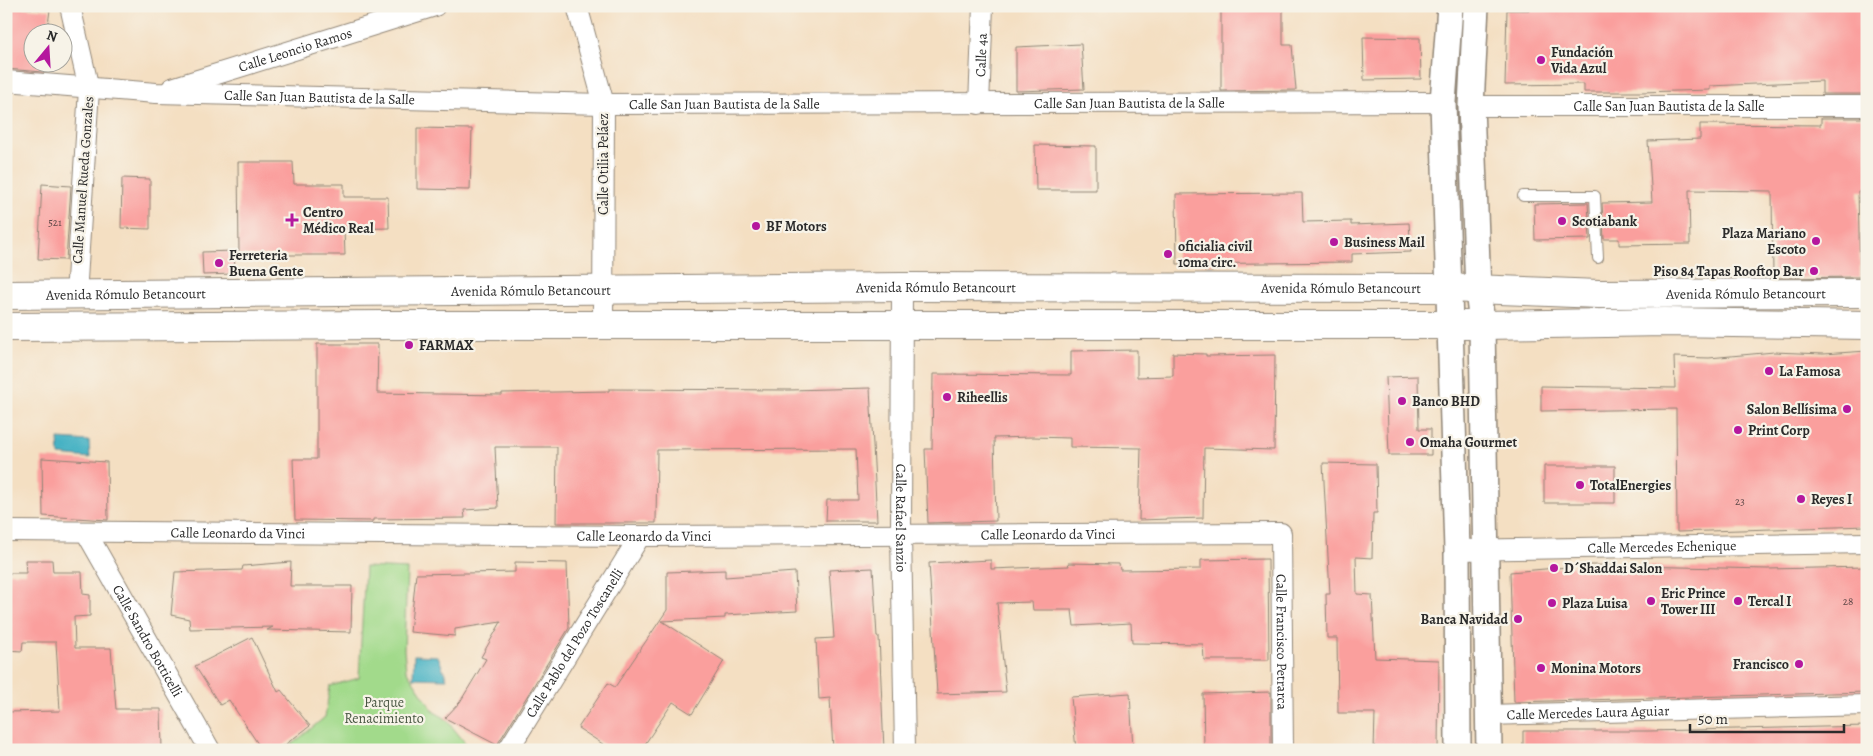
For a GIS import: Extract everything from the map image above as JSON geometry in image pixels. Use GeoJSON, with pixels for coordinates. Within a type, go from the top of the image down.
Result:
{"type":"FeatureCollection","features":[{"type":"Feature","properties":{"kind":"main road","name":"Avenida Rómulo Betancourt"},"geometry":{"type":"LineString","coordinates":[[6,295],[76,296],[603,288],[1448,288],[1598,294],[1867,293]]}},
{"type":"Feature","properties":{"kind":"main road","name":"Avenida Rómulo Betancourt"},"geometry":{"type":"LineString","coordinates":[[6,327],[1482,325],[1664,322],[1867,325]]}},
{"type":"Feature","properties":{"kind":"street","name":"Calle Manuel Rueda Gonzales"},"geometry":{"type":"LineString","coordinates":[[70,6],[89,89],[76,296]]}},
{"type":"Feature","properties":{"kind":"street","name":"Calle Leoncio Ramos"},"geometry":{"type":"LineString","coordinates":[[156,93],[435,6]]}},
{"type":"Feature","properties":{"kind":"street","name":"Calle Otilia Peláez"},"geometry":{"type":"LineString","coordinates":[[577,6],[604,104],[603,326]]}},
{"type":"Feature","properties":{"kind":"street","name":"Calle 4a"},"geometry":{"type":"LineString","coordinates":[[979,104],[982,6]]}},
{"type":"Feature","properties":{"kind":"street"},"geometry":{"type":"LineString","coordinates":[[1450,6],[1443,102],[1457,550],[1458,750]]}},
{"type":"Feature","properties":{"kind":"street"},"geometry":{"type":"LineString","coordinates":[[1476,6],[1471,106],[1478,290],[1482,325],[1489,750]]}},
{"type":"Feature","properties":{"kind":"street","name":"Calle San Juan Bautista de la Salle"},"geometry":{"type":"LineString","coordinates":[[6,81],[156,93],[604,104],[1443,102]]}},
{"type":"Feature","properties":{"kind":"street","name":"Calle San Juan Bautista de la Salle"},"geometry":{"type":"LineString","coordinates":[[1471,106],[1867,106]]}},
{"type":"Feature","properties":{"kind":"street","name":"Calle Rafael Sanzio"},"geometry":{"type":"LineString","coordinates":[[902,288],[901,534],[904,750]]}},
{"type":"Feature","properties":{"kind":"street","name":"Calle Leonardo da Vinci"},"geometry":{"type":"LineString","coordinates":[[6,531],[640,536],[1281,533]]}},
{"type":"Feature","properties":{"kind":"street","name":"Calle Sandro Botticelli"},"geometry":{"type":"LineString","coordinates":[[86,532],[210,750]]}},
{"type":"Feature","properties":{"kind":"street","name":"Calle Francisco Petrarca"},"geometry":{"type":"LineString","coordinates":[[1281,533],[1283,750]]}},
{"type":"Feature","properties":{"kind":"street","name":"Calle Pablo del Pozo Toscanelli"},"geometry":{"type":"LineString","coordinates":[[508,750],[640,536]]}},
{"type":"Feature","properties":{"kind":"street","name":"Calle Mercedes Echenique"},"geometry":{"type":"LineString","coordinates":[[1457,550],[1867,543]]}},
{"type":"Feature","properties":{"kind":"street","name":"Calle Mercedes Laura Aguiar"},"geometry":{"type":"LineString","coordinates":[[1489,715],[1867,705]]}},
{"type":"Feature","properties":{"kind":"lane"},"geometry":{"type":"LineString","coordinates":[[1522,196],[1595,196],[1598,258]]}},
{"type":"Feature","properties":{"kind":"green space","name":"Parque Renacimiento"},"geometry":{"type":"Polygon","coordinates":[[[365,567],[407,569],[404,650],[406,670],[434,712],[445,718],[471,750],[285,750],[325,717],[330,686],[359,678],[365,567]]]}},
{"type":"Feature","properties":{"kind":"water"},"geometry":{"type":"Polygon","coordinates":[[[58,439],[89,441],[90,458],[59,455],[58,439]]]}},
{"type":"Feature","properties":{"kind":"water"},"geometry":{"type":"Polygon","coordinates":[[[414,655],[438,656],[447,679],[413,678],[414,655]]]}},
{"type":"Feature","properties":{"kind":"building"},"geometry":{"type":"Polygon","coordinates":[[[6,6],[50,10],[48,22],[22,22],[22,70],[6,69],[6,6]]]}},
{"type":"Feature","properties":{"kind":"building"},"geometry":{"type":"Polygon","coordinates":[[[1221,6],[1283,6],[1283,45],[1292,45],[1296,90],[1221,91],[1221,6]]]}},
{"type":"Feature","properties":{"kind":"building"},"geometry":{"type":"Polygon","coordinates":[[[1529,6],[1867,6],[1867,94],[1822,94],[1822,81],[1710,86],[1710,90],[1641,92],[1584,92],[1584,84],[1505,85],[1507,10],[1529,10],[1529,6]]]}},
{"type":"Feature","properties":{"kind":"building"},"geometry":{"type":"Polygon","coordinates":[[[1363,37],[1420,38],[1421,79],[1364,80],[1363,37]]]}},
{"type":"Feature","properties":{"kind":"building"},"geometry":{"type":"Polygon","coordinates":[[[1081,44],[1084,89],[1016,91],[1016,47],[1081,44]]]}},
{"type":"Feature","properties":{"kind":"building"},"geometry":{"type":"Polygon","coordinates":[[[1821,118],[1867,118],[1867,191],[1858,191],[1860,277],[1773,278],[1772,191],[1689,190],[1690,244],[1619,245],[1619,239],[1604,239],[1602,203],[1652,202],[1648,141],[1700,139],[1700,124],[1821,125],[1821,118]]]}},
{"type":"Feature","properties":{"kind":"building"},"geometry":{"type":"Polygon","coordinates":[[[417,128],[472,129],[470,190],[417,189],[417,128]]]}},
{"type":"Feature","properties":{"kind":"building"},"geometry":{"type":"Polygon","coordinates":[[[1035,145],[1096,146],[1096,190],[1036,190],[1035,145]]]}},
{"type":"Feature","properties":{"kind":"building","name":"Centro Médico Real"},"geometry":{"type":"Polygon","coordinates":[[[238,162],[293,162],[294,184],[344,184],[344,197],[388,197],[389,228],[344,229],[345,255],[239,255],[238,162]]]}},
{"type":"Feature","properties":{"kind":"building"},"geometry":{"type":"Polygon","coordinates":[[[122,178],[150,179],[150,229],[121,228],[122,178]]]}},
{"type":"Feature","properties":{"kind":"building"},"geometry":{"type":"Polygon","coordinates":[[[42,184],[71,186],[66,260],[38,259],[42,184]]]}},
{"type":"Feature","properties":{"kind":"building"},"geometry":{"type":"Polygon","coordinates":[[[1302,193],[1303,222],[1351,221],[1351,225],[1409,223],[1411,252],[1352,254],[1352,262],[1177,264],[1176,194],[1302,193]]]}},
{"type":"Feature","properties":{"kind":"building","name":"Scotiabank"},"geometry":{"type":"Polygon","coordinates":[[[1588,203],[1590,239],[1535,240],[1534,204],[1588,203]]]}},
{"type":"Feature","properties":{"kind":"building","name":"Ferreteria Buena Gente"},"geometry":{"type":"Polygon","coordinates":[[[234,251],[235,274],[203,275],[202,252],[234,251]]]}},
{"type":"Feature","properties":{"kind":"building"},"geometry":{"type":"Polygon","coordinates":[[[317,344],[378,344],[377,393],[502,395],[502,393],[609,391],[609,389],[789,390],[870,388],[877,521],[826,521],[827,500],[858,500],[856,449],[657,450],[656,523],[556,523],[557,447],[495,447],[498,508],[464,510],[465,518],[373,519],[373,521],[295,520],[293,459],[317,459],[317,344]]]}},
{"type":"Feature","properties":{"kind":"building"},"geometry":{"type":"Polygon","coordinates":[[[1137,350],[1137,377],[1173,376],[1173,353],[1206,354],[1206,356],[1275,355],[1274,450],[1204,448],[1203,518],[1139,520],[1141,448],[1070,447],[1070,438],[1033,437],[994,438],[996,521],[928,523],[925,449],[932,449],[933,374],[1071,375],[1071,351],[1137,350]]]}},
{"type":"Feature","properties":{"kind":"building"},"geometry":{"type":"Polygon","coordinates":[[[1867,351],[1867,526],[1677,532],[1676,409],[1541,411],[1541,386],[1675,388],[1674,357],[1709,358],[1774,352],[1823,354],[1867,351]]]}},
{"type":"Feature","properties":{"kind":"building"},"geometry":{"type":"Polygon","coordinates":[[[1418,376],[1419,429],[1431,429],[1431,455],[1389,455],[1386,377],[1418,376]]]}},
{"type":"Feature","properties":{"kind":"building"},"geometry":{"type":"Polygon","coordinates":[[[42,458],[107,462],[108,520],[43,516],[42,458]]]}},
{"type":"Feature","properties":{"kind":"building"},"geometry":{"type":"Polygon","coordinates":[[[1323,463],[1376,464],[1377,513],[1373,513],[1372,558],[1356,557],[1357,594],[1372,595],[1375,658],[1439,660],[1438,750],[1374,750],[1375,713],[1338,713],[1337,638],[1327,638],[1326,594],[1330,594],[1323,463]]]}},
{"type":"Feature","properties":{"kind":"building","name":"TotalEnergies"},"geometry":{"type":"Polygon","coordinates":[[[1544,466],[1615,466],[1615,503],[1544,503],[1544,466]]]}},
{"type":"Feature","properties":{"kind":"building"},"geometry":{"type":"Polygon","coordinates":[[[1268,559],[1269,660],[1204,660],[1203,644],[1132,643],[1131,623],[1074,626],[1072,610],[1033,610],[1032,602],[997,603],[1006,692],[937,694],[929,563],[991,560],[991,569],[1069,566],[1068,563],[1119,564],[1120,570],[1201,569],[1201,560],[1268,559]]]}},
{"type":"Feature","properties":{"kind":"building"},"geometry":{"type":"Polygon","coordinates":[[[25,560],[52,560],[53,572],[82,572],[83,594],[90,595],[90,616],[74,617],[75,648],[111,648],[116,709],[161,709],[162,750],[8,750],[6,712],[60,711],[56,642],[23,642],[22,651],[6,650],[6,573],[26,573],[25,560]]]}},
{"type":"Feature","properties":{"kind":"building"},"geometry":{"type":"Polygon","coordinates":[[[291,562],[290,586],[352,586],[351,632],[267,630],[273,627],[190,629],[189,619],[171,615],[175,572],[242,570],[243,566],[291,562]]]}},
{"type":"Feature","properties":{"kind":"building"},"geometry":{"type":"Polygon","coordinates":[[[515,562],[567,563],[569,628],[497,745],[445,718],[460,702],[486,659],[481,657],[501,622],[455,629],[455,636],[410,632],[416,574],[515,572],[515,562]]]}},
{"type":"Feature","properties":{"kind":"building"},"geometry":{"type":"Polygon","coordinates":[[[1591,565],[1767,569],[1867,567],[1867,692],[1514,702],[1510,572],[1591,565]]]}},
{"type":"Feature","properties":{"kind":"building"},"geometry":{"type":"Polygon","coordinates":[[[873,568],[877,637],[879,637],[884,750],[833,750],[830,698],[819,699],[816,639],[834,638],[829,570],[873,568]]]}},
{"type":"Feature","properties":{"kind":"building"},"geometry":{"type":"Polygon","coordinates":[[[725,570],[725,577],[795,572],[797,611],[725,615],[725,618],[662,621],[724,661],[692,714],[673,702],[641,750],[612,750],[578,728],[608,683],[615,687],[667,610],[667,572],[725,570]]]}},
{"type":"Feature","properties":{"kind":"building"},"geometry":{"type":"Polygon","coordinates":[[[252,637],[278,692],[281,690],[310,726],[278,750],[262,750],[229,700],[220,705],[195,666],[252,637]]]}},
{"type":"Feature","properties":{"kind":"building"},"geometry":{"type":"Polygon","coordinates":[[[1271,692],[1271,750],[1204,750],[1203,694],[1271,692]]]}},
{"type":"Feature","properties":{"kind":"building"},"geometry":{"type":"Polygon","coordinates":[[[1130,693],[1133,750],[1076,750],[1071,697],[1130,693]]]}},
{"type":"Feature","properties":{"kind":"building"},"geometry":{"type":"Polygon","coordinates":[[[1867,726],[1867,750],[1523,750],[1523,731],[1649,731],[1867,726]]]}},
{"type":"Feature","properties":{"kind":"place","name":"Fundación Vida Azul"},"geometry":{"type":"Point","coordinates":[1541,60]}},
{"type":"Feature","properties":{"kind":"place","name":"Centro Médico Real"},"geometry":{"type":"Point","coordinates":[292,220]}},
{"type":"Feature","properties":{"kind":"place","name":"Scotiabank"},"geometry":{"type":"Point","coordinates":[1562,221]}},
{"type":"Feature","properties":{"kind":"place","name":"BF Motors"},"geometry":{"type":"Point","coordinates":[756,226]}},
{"type":"Feature","properties":{"kind":"place","name":"Plaza Mariano Escoto"},"geometry":{"type":"Point","coordinates":[1816,241]}},
{"type":"Feature","properties":{"kind":"place","name":"Business Mail"},"geometry":{"type":"Point","coordinates":[1334,242]}},
{"type":"Feature","properties":{"kind":"place","name":"oficialia civil 10ma circ."},"geometry":{"type":"Point","coordinates":[1168,254]}},
{"type":"Feature","properties":{"kind":"place","name":"Ferreteria Buena Gente"},"geometry":{"type":"Point","coordinates":[219,263]}},
{"type":"Feature","properties":{"kind":"place","name":"Piso 84 Tapas Rooftop Bar"},"geometry":{"type":"Point","coordinates":[1814,271]}},
{"type":"Feature","properties":{"kind":"place","name":"FARMAX"},"geometry":{"type":"Point","coordinates":[409,345]}},
{"type":"Feature","properties":{"kind":"place","name":"La Famosa"},"geometry":{"type":"Point","coordinates":[1769,371]}},
{"type":"Feature","properties":{"kind":"place","name":"Riheellis"},"geometry":{"type":"Point","coordinates":[947,397]}},
{"type":"Feature","properties":{"kind":"place","name":"Banco BHD"},"geometry":{"type":"Point","coordinates":[1402,401]}},
{"type":"Feature","properties":{"kind":"place","name":"Salon Bellísima"},"geometry":{"type":"Point","coordinates":[1847,409]}},
{"type":"Feature","properties":{"kind":"place","name":"Print Corp"},"geometry":{"type":"Point","coordinates":[1738,430]}},
{"type":"Feature","properties":{"kind":"place","name":"Omaha Gourmet"},"geometry":{"type":"Point","coordinates":[1410,442]}},
{"type":"Feature","properties":{"kind":"place","name":"TotalEnergies"},"geometry":{"type":"Point","coordinates":[1580,485]}},
{"type":"Feature","properties":{"kind":"place","name":"Reyes I"},"geometry":{"type":"Point","coordinates":[1801,499]}},
{"type":"Feature","properties":{"kind":"place","name":"D´Shaddai Salon"},"geometry":{"type":"Point","coordinates":[1554,568]}},
{"type":"Feature","properties":{"kind":"place","name":"Eric Prince Tower III"},"geometry":{"type":"Point","coordinates":[1651,601]}},
{"type":"Feature","properties":{"kind":"place","name":"Tercal I"},"geometry":{"type":"Point","coordinates":[1738,601]}},
{"type":"Feature","properties":{"kind":"place","name":"Plaza Luisa"},"geometry":{"type":"Point","coordinates":[1552,603]}},
{"type":"Feature","properties":{"kind":"place","name":"Banca Navidad"},"geometry":{"type":"Point","coordinates":[1518,619]}},
{"type":"Feature","properties":{"kind":"place","name":"Francisco"},"geometry":{"type":"Point","coordinates":[1799,664]}},
{"type":"Feature","properties":{"kind":"place","name":"Monina Motors"},"geometry":{"type":"Point","coordinates":[1541,668]}}]}
